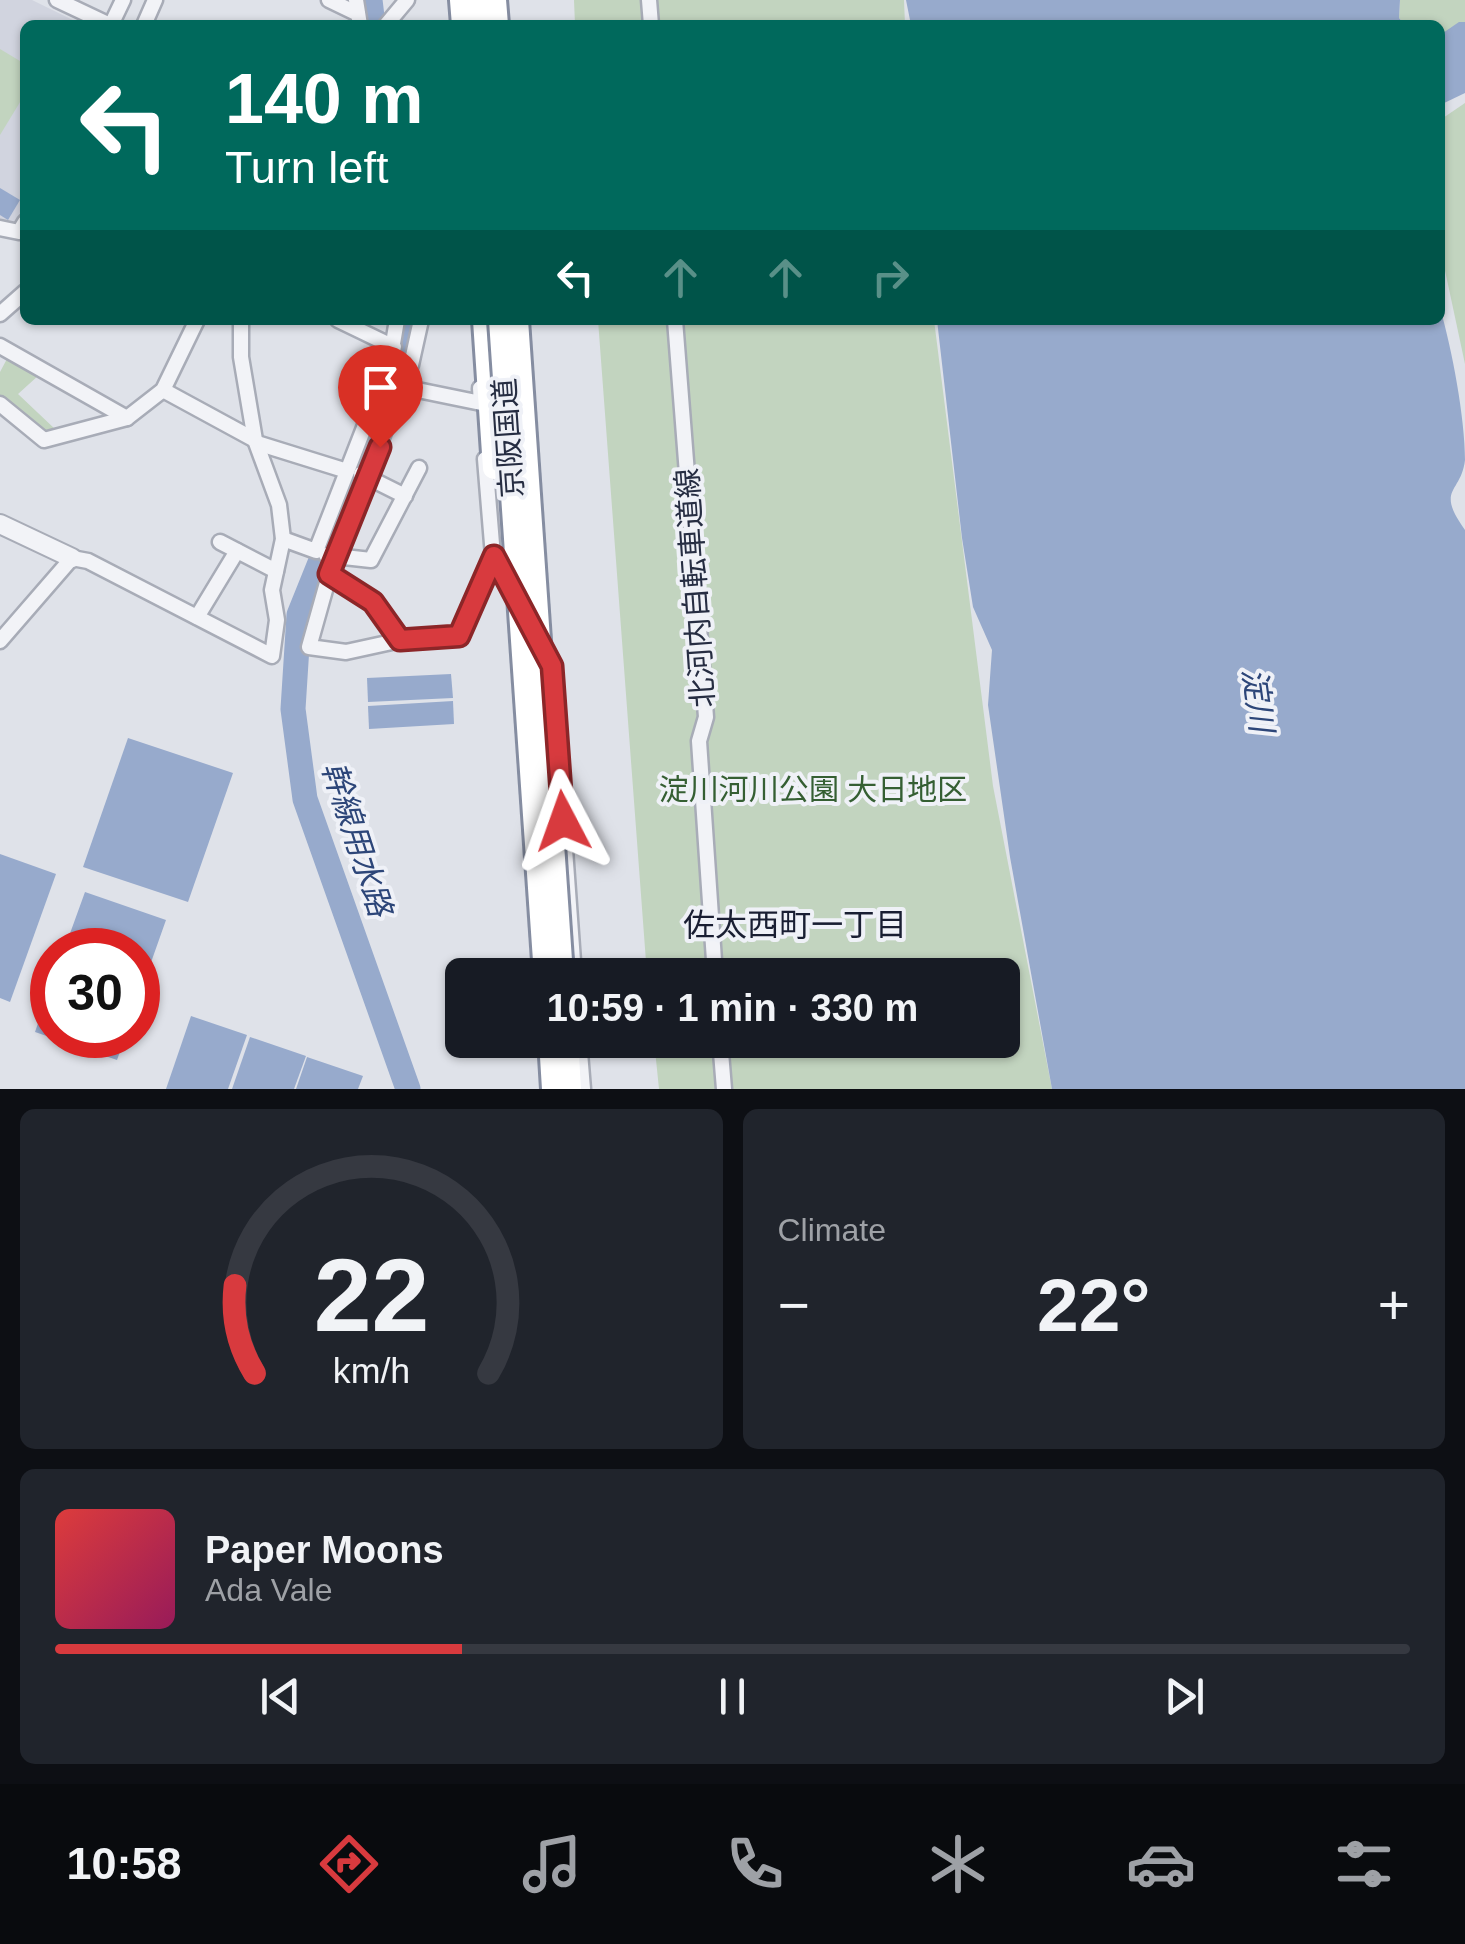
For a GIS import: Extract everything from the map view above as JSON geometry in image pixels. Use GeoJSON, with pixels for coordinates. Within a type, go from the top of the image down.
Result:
{"type":"FeatureCollection","features":[{"type":"Feature","properties":{"kind":"highway"},"geometry":{"type":"LineString","coordinates":[[484,325],[494,468],[522,645]]}},
{"type":"Feature","properties":{"kind":"highway","name":"京阪国道"},"geometry":{"type":"LineString","coordinates":[[500,325],[544,958]]}},
{"type":"Feature","properties":{"kind":"highway","name":"京阪国道"},"geometry":{"type":"LineString","coordinates":[[517,325],[561,958]]}},
{"type":"Feature","properties":{"kind":"highway"},"geometry":{"type":"LineString","coordinates":[[551,1058],[553,1089]]}},
{"type":"Feature","properties":{"kind":"highway"},"geometry":{"type":"LineString","coordinates":[[568,1058],[570,1089]]}},
{"type":"Feature","properties":{"kind":"street"},"geometry":{"type":"LineString","coordinates":[[57,0],[100,20]]}},
{"type":"Feature","properties":{"kind":"street"},"geometry":{"type":"LineString","coordinates":[[329,0],[358,13]]}},
{"type":"Feature","properties":{"kind":"street"},"geometry":{"type":"LineString","coordinates":[[390,20],[407,0]]}},
{"type":"Feature","properties":{"kind":"street"},"geometry":{"type":"LineString","coordinates":[[0,314],[20,296]]}},
{"type":"Feature","properties":{"kind":"street"},"geometry":{"type":"LineString","coordinates":[[0,404],[44,440],[127,418],[163,390],[195,325]]}},
{"type":"Feature","properties":{"kind":"street"},"geometry":{"type":"LineString","coordinates":[[0,524],[72,558],[88,561],[272,656],[276,571],[282,539],[280,505],[256,442],[241,357],[241,325]]}},
{"type":"Feature","properties":{"kind":"street"},"geometry":{"type":"LineString","coordinates":[[348,325],[394,347]]}},
{"type":"Feature","properties":{"kind":"street"},"geometry":{"type":"LineString","coordinates":[[396,325],[394,347],[356,473],[325,555],[329,574],[310,647],[328,654],[400,640],[459,636],[494,556]]}},
{"type":"Feature","properties":{"kind":"street"},"geometry":{"type":"LineString","coordinates":[[325,555],[356,473],[404,387],[419,325]]}},
{"type":"Feature","properties":{"kind":"street"},"geometry":{"type":"LineString","coordinates":[[475,325],[494,556],[552,666],[573,958]]}},
{"type":"Feature","properties":{"kind":"street","name":"北河内自転車道線"},"geometry":{"type":"LineString","coordinates":[[675,325],[702,648],[706,717],[699,741],[714,958]]}},
{"type":"Feature","properties":{"kind":"street"},"geometry":{"type":"LineString","coordinates":[[0,346],[127,418]]}},
{"type":"Feature","properties":{"kind":"street"},"geometry":{"type":"LineString","coordinates":[[404,387],[481,403]]}},
{"type":"Feature","properties":{"kind":"street"},"geometry":{"type":"LineString","coordinates":[[163,390],[256,442],[356,473],[405,496]]}},
{"type":"Feature","properties":{"kind":"street"},"geometry":{"type":"LineString","coordinates":[[282,539],[325,555],[371,560],[419,468]]}},
{"type":"Feature","properties":{"kind":"street"},"geometry":{"type":"LineString","coordinates":[[220,542],[276,571]]}},
{"type":"Feature","properties":{"kind":"street"},"geometry":{"type":"LineString","coordinates":[[196,617],[237,551]]}},
{"type":"Feature","properties":{"kind":"street"},"geometry":{"type":"LineString","coordinates":[[0,640],[72,558]]}},
{"type":"Feature","properties":{"kind":"street"},"geometry":{"type":"LineString","coordinates":[[329,574],[373,602],[400,640]]}},
{"type":"Feature","properties":{"kind":"street"},"geometry":{"type":"LineString","coordinates":[[580,1058],[583,1089]]}},
{"type":"Feature","properties":{"kind":"street"},"geometry":{"type":"LineString","coordinates":[[721,1058],[724,1089]]}},
{"type":"Feature","properties":{"kind":"shaded area"},"geometry":{"type":"Polygon","coordinates":[[[0,0],[32,0],[73,20],[20,20],[20,219],[16,226],[0,219],[0,0]]]}},
{"type":"Feature","properties":{"kind":"green space"},"geometry":{"type":"Polygon","coordinates":[[[574,0],[904,0],[905,20],[575,20],[574,0]]]}},
{"type":"Feature","properties":{"kind":"green space"},"geometry":{"type":"Polygon","coordinates":[[[1400,0],[1465,0],[1465,22],[1445,32],[1445,20],[1399,18],[1400,0]]]}},
{"type":"Feature","properties":{"kind":"green space"},"geometry":{"type":"Polygon","coordinates":[[[0,49],[20,61],[20,102],[0,135],[0,49]]]}},
{"type":"Feature","properties":{"kind":"green space"},"geometry":{"type":"Polygon","coordinates":[[[1465,103],[1465,364],[1445,270],[1445,117],[1465,103]]]}},
{"type":"Feature","properties":{"kind":"green space","name":"淀川河川公園 大日地区"},"geometry":{"type":"Polygon","coordinates":[[[598,325],[935,325],[993,786],[1052,1089],[659,1089],[656,1058],[1020,1058],[1020,958],[646,958],[598,325]]]}},
{"type":"Feature","properties":{"kind":"green space"},"geometry":{"type":"Polygon","coordinates":[[[8,357],[39,375],[18,394],[56,430],[43,435],[0,396],[0,372],[8,357]]]}},
{"type":"Feature","properties":{"kind":"water"},"geometry":{"type":"Polygon","coordinates":[[[906,0],[1400,0],[1401,20],[910,20],[906,0]]]}},
{"type":"Feature","properties":{"kind":"water"},"geometry":{"type":"Polygon","coordinates":[[[1465,22],[1465,93],[1445,103],[1445,32],[1465,22]]]}},
{"type":"Feature","properties":{"kind":"water"},"geometry":{"type":"Polygon","coordinates":[[[0,188],[20,200],[8,220],[0,215],[0,188]]]}},
{"type":"Feature","properties":{"kind":"water","name":"淀川"},"geometry":{"type":"Polygon","coordinates":[[[938,325],[1444,325],[1457,384],[1465,460],[1451,498],[1465,530],[1465,1089],[1052,1089],[1010,857],[988,705],[992,650],[973,607],[938,325]]]}},
{"type":"Feature","properties":{"kind":"water"},"geometry":{"type":"Polygon","coordinates":[[[451,674],[453,698],[368,702],[367,678],[451,674]]]}},
{"type":"Feature","properties":{"kind":"water"},"geometry":{"type":"Polygon","coordinates":[[[453,701],[454,724],[369,729],[368,706],[453,701]]]}},
{"type":"Feature","properties":{"kind":"water"},"geometry":{"type":"Polygon","coordinates":[[[128,738],[233,773],[188,902],[83,867],[128,738]]]}},
{"type":"Feature","properties":{"kind":"water"},"geometry":{"type":"Polygon","coordinates":[[[0,854],[56,874],[37,928],[30,928],[30,946],[10,1002],[0,998],[0,854]]]}},
{"type":"Feature","properties":{"kind":"water"},"geometry":{"type":"Polygon","coordinates":[[[85,892],[166,920],[160,937],[160,928],[72,928],[85,892]]]}},
{"type":"Feature","properties":{"kind":"water"},"geometry":{"type":"Polygon","coordinates":[[[191,1016],[247,1035],[228,1089],[166,1089],[191,1016]]]}},
{"type":"Feature","properties":{"kind":"water"},"geometry":{"type":"Polygon","coordinates":[[[250,1037],[306,1056],[294,1089],[232,1089],[250,1037]]]}},
{"type":"Feature","properties":{"kind":"water"},"geometry":{"type":"Polygon","coordinates":[[[307,1057],[363,1076],[358,1089],[296,1089],[307,1057]]]}},
{"type":"Feature","properties":{"kind":"waterway","name":"幹線用水路"},"geometry":{"type":"LineString","coordinates":[[370,0],[372,20]]}},
{"type":"Feature","properties":{"kind":"waterway","name":"幹線用水路"},"geometry":{"type":"LineString","coordinates":[[407,325],[399,367],[299,615],[293,709],[305,799],[408,1089]]}},
{"type":"Feature","properties":{"kind":"district","name":"佐太西町一丁目"},"geometry":{"type":"Point","coordinates":[795,925]}},
{"type":"Feature","properties":{"kind":"route"},"geometry":{"type":"LineString","coordinates":[[380,447],[329,574],[373,602],[390,620],[400,640],[459,636],[494,556],[552,666],[563,821]]}}]}
